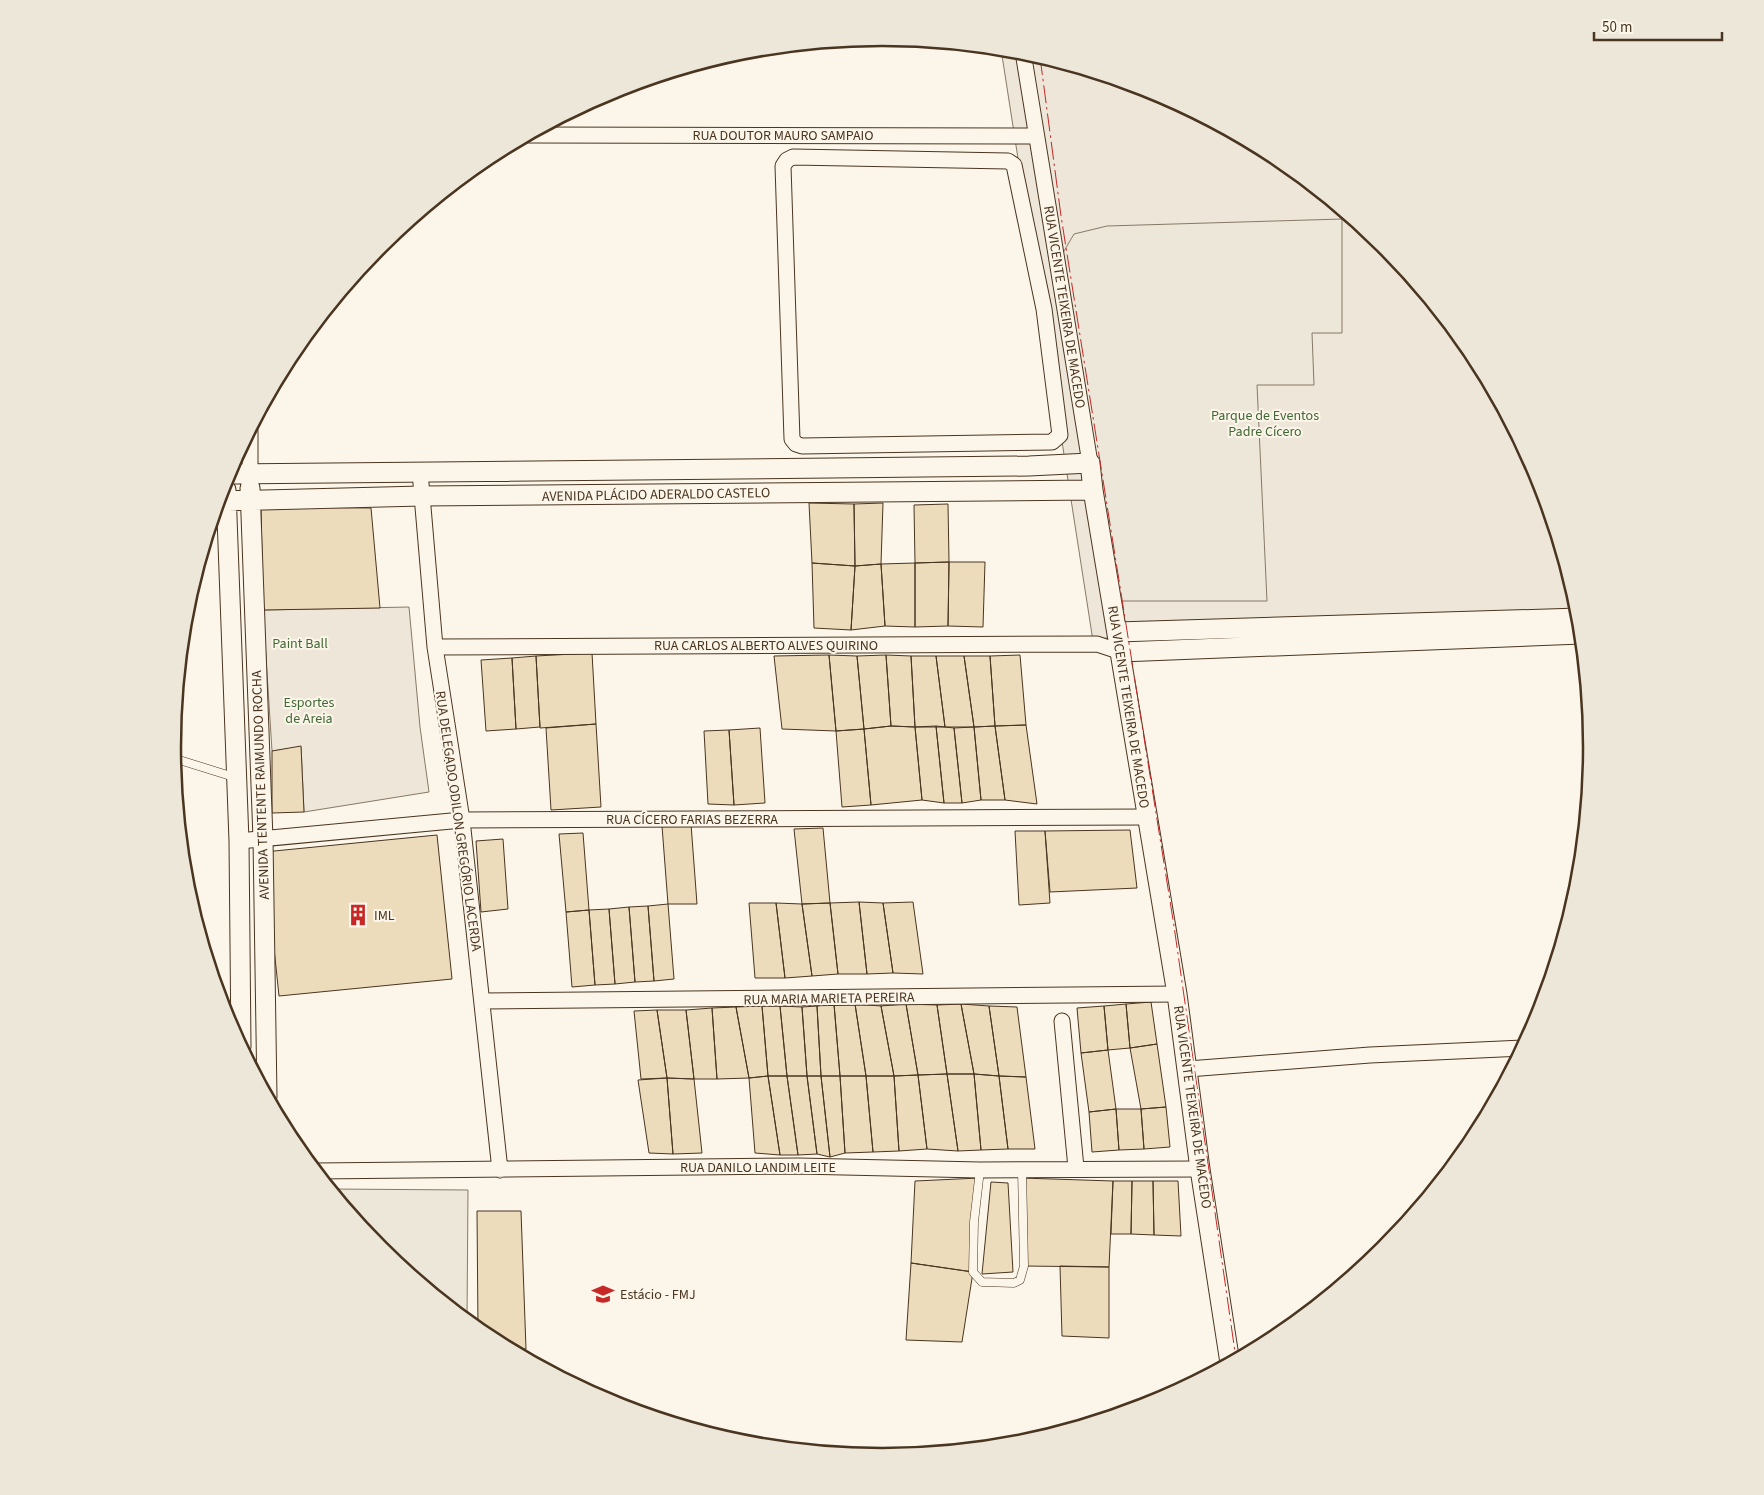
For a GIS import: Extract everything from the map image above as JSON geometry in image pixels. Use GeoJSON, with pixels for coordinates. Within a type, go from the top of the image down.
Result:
{"type":"FeatureCollection","features":[{"type":"Feature","properties":{"kind":"street","name":"RUA VICENTE TEIXEIRA DE MACEDO"},"geometry":{"type":"LineString","coordinates":[[1025,61],[1036,136],[1066,306],[1093,490],[1121,652],[1146,817],[1177,994],[1200,1169],[1229,1357]]}},
{"type":"Feature","properties":{"kind":"street","name":"RUA DOUTOR MAURO SAMPAIO"},"geometry":{"type":"LineString","coordinates":[[541,135],[1036,136]]}},
{"type":"Feature","properties":{"kind":"street"},"geometry":{"type":"LineString","coordinates":[[792,158],[1011,162],[1014,165],[1044,309],[1060,436],[1057,440],[1052,442],[802,446],[796,444],[792,439],[784,176],[784,166],[787,160],[792,158]]}},
{"type":"Feature","properties":{"kind":"street"},"geometry":{"type":"LineString","coordinates":[[1044,309],[1066,306]]}},
{"type":"Feature","properties":{"kind":"street"},"geometry":{"type":"LineString","coordinates":[[250,444],[250,474]]}},
{"type":"Feature","properties":{"kind":"street","name":"AVENIDA PLÁCIDO ADERALDO CASTELO"},"geometry":{"type":"LineString","coordinates":[[236,474],[1090,463]]}},
{"type":"Feature","properties":{"kind":"street"},"geometry":{"type":"LineString","coordinates":[[800,468],[800,492]]}},
{"type":"Feature","properties":{"kind":"street","name":"RUA DELEGADO ODILON GREGÓRIO LACERDA"},"geometry":{"type":"LineString","coordinates":[[420,472],[435,646],[462,820],[500,1170]]}},
{"type":"Feature","properties":{"kind":"street","name":"AVENIDA TENTENTE RAIMUNDO ROCHA"},"geometry":{"type":"LineString","coordinates":[[250,474],[263,840],[267,1083]]}},
{"type":"Feature","properties":{"kind":"street","name":"AVENIDA PLÁCIDO ADERALDO CASTELO"},"geometry":{"type":"LineString","coordinates":[[226,501],[422,496],[1093,490]]}},
{"type":"Feature","properties":{"kind":"street","name":"AVENIDA TENTENTE RAIMUNDO ROCHA"},"geometry":{"type":"LineString","coordinates":[[222,510],[237,778],[241,1031]]}},
{"type":"Feature","properties":{"kind":"street"},"geometry":{"type":"LineString","coordinates":[[1097,644],[1121,652],[1526,628],[1571,619]]}},
{"type":"Feature","properties":{"kind":"street"},"geometry":{"type":"LineString","coordinates":[[1097,644],[1117,632],[1526,628],[1573,633]]}},
{"type":"Feature","properties":{"kind":"street","name":"RUA CARLOS ALBERTO ALVES QUIRINO"},"geometry":{"type":"LineString","coordinates":[[435,646],[1097,644]]}},
{"type":"Feature","properties":{"kind":"street","name":"RUA CÍCERO FARIAS BEZERRA"},"geometry":{"type":"LineString","coordinates":[[239,841],[462,820],[1146,817]]}},
{"type":"Feature","properties":{"kind":"street","name":"RUA MARIA MARIETA PEREIRA"},"geometry":{"type":"LineString","coordinates":[[482,1001],[1177,994]]}},
{"type":"Feature","properties":{"kind":"street"},"geometry":{"type":"LineString","coordinates":[[1062,1021],[1076,1168]]}},
{"type":"Feature","properties":{"kind":"street"},"geometry":{"type":"LineString","coordinates":[[1188,1069],[1370,1055],[1515,1048]]}},
{"type":"Feature","properties":{"kind":"street","name":"RUA DANILO LANDIM LEITE"},"geometry":{"type":"LineString","coordinates":[[324,1171],[798,1166],[980,1170],[1076,1168],[1200,1169]]}},
{"type":"Feature","properties":{"kind":"lane"},"geometry":{"type":"LineString","coordinates":[[181,761],[237,778]]}},
{"type":"Feature","properties":{"kind":"lane"},"geometry":{"type":"LineString","coordinates":[[980,1170],[974,1222],[973,1272],[982,1282],[1014,1283],[1020,1280],[1024,1266],[1022,1170]]}},
{"type":"Feature","properties":{"kind":"green space","name":"Parque de Eventos Padre Cícero"},"geometry":{"type":"Polygon","coordinates":[[[1002,57],[1063,70],[1107,83],[1192,119],[1233,140],[1272,164],[1309,191],[1378,252],[1409,285],[1465,358],[1511,437],[1530,479],[1546,522],[1570,609],[1137,631],[1093,641],[1002,57]]]}},
{"type":"Feature","properties":{"kind":"green space"},"geometry":{"type":"Polygon","coordinates":[[[409,607],[420,727],[429,792],[304,812],[301,747],[272,751],[263,610],[409,607]]]}},
{"type":"Feature","properties":{"kind":"shaded area"},"geometry":{"type":"Polygon","coordinates":[[[1342,219],[1342,333],[1312,333],[1314,385],[1257,385],[1267,601],[1104,601],[1057,263],[1074,234],[1107,226],[1342,219]]]}},
{"type":"Feature","properties":{"kind":"shaded area"},"geometry":{"type":"Polygon","coordinates":[[[338,1189],[468,1190],[467,1313],[420,1275],[386,1243],[338,1189]]]}},
{"type":"Feature","properties":{"kind":"building"},"geometry":{"type":"Polygon","coordinates":[[[809,503],[854,504],[855,566],[812,563],[809,503]]]}},
{"type":"Feature","properties":{"kind":"building"},"geometry":{"type":"Polygon","coordinates":[[[883,503],[881,564],[855,566],[854,504],[883,503]]]}},
{"type":"Feature","properties":{"kind":"building"},"geometry":{"type":"Polygon","coordinates":[[[948,504],[949,562],[915,563],[914,505],[948,504]]]}},
{"type":"Feature","properties":{"kind":"building"},"geometry":{"type":"Polygon","coordinates":[[[261,507],[371,508],[380,608],[263,610],[261,507]]]}},
{"type":"Feature","properties":{"kind":"building"},"geometry":{"type":"Polygon","coordinates":[[[949,562],[948,626],[915,627],[915,563],[949,562]]]}},
{"type":"Feature","properties":{"kind":"building"},"geometry":{"type":"Polygon","coordinates":[[[949,562],[985,562],[983,627],[948,626],[949,562]]]}},
{"type":"Feature","properties":{"kind":"building"},"geometry":{"type":"Polygon","coordinates":[[[812,563],[855,566],[851,630],[814,628],[812,563]]]}},
{"type":"Feature","properties":{"kind":"building"},"geometry":{"type":"Polygon","coordinates":[[[915,563],[915,627],[885,626],[881,564],[915,563]]]}},
{"type":"Feature","properties":{"kind":"building"},"geometry":{"type":"Polygon","coordinates":[[[881,564],[885,626],[851,630],[855,566],[881,564]]]}},
{"type":"Feature","properties":{"kind":"building"},"geometry":{"type":"Polygon","coordinates":[[[592,653],[596,724],[540,728],[536,656],[592,653]]]}},
{"type":"Feature","properties":{"kind":"building"},"geometry":{"type":"Polygon","coordinates":[[[829,655],[836,731],[782,729],[774,656],[829,655]]]}},
{"type":"Feature","properties":{"kind":"building"},"geometry":{"type":"Polygon","coordinates":[[[829,655],[857,656],[864,729],[836,731],[829,655]]]}},
{"type":"Feature","properties":{"kind":"building"},"geometry":{"type":"Polygon","coordinates":[[[886,655],[891,726],[864,729],[857,656],[886,655]]]}},
{"type":"Feature","properties":{"kind":"building"},"geometry":{"type":"Polygon","coordinates":[[[886,655],[911,656],[915,727],[891,726],[886,655]]]}},
{"type":"Feature","properties":{"kind":"building"},"geometry":{"type":"Polygon","coordinates":[[[1020,655],[1026,725],[995,726],[990,656],[1020,655]]]}},
{"type":"Feature","properties":{"kind":"building"},"geometry":{"type":"Polygon","coordinates":[[[536,656],[540,727],[516,729],[512,658],[536,656]]]}},
{"type":"Feature","properties":{"kind":"building"},"geometry":{"type":"Polygon","coordinates":[[[911,656],[936,656],[945,727],[915,727],[911,656]]]}},
{"type":"Feature","properties":{"kind":"building"},"geometry":{"type":"Polygon","coordinates":[[[936,656],[964,656],[974,727],[945,727],[936,656]]]}},
{"type":"Feature","properties":{"kind":"building"},"geometry":{"type":"Polygon","coordinates":[[[964,656],[990,656],[995,726],[974,727],[964,656]]]}},
{"type":"Feature","properties":{"kind":"building"},"geometry":{"type":"Polygon","coordinates":[[[512,658],[516,729],[486,731],[481,660],[512,658]]]}},
{"type":"Feature","properties":{"kind":"building"},"geometry":{"type":"Polygon","coordinates":[[[596,724],[601,807],[551,810],[546,728],[596,724]]]}},
{"type":"Feature","properties":{"kind":"building"},"geometry":{"type":"Polygon","coordinates":[[[1026,725],[1037,804],[1005,800],[995,726],[1026,725]]]}},
{"type":"Feature","properties":{"kind":"building"},"geometry":{"type":"Polygon","coordinates":[[[891,726],[915,727],[922,800],[871,805],[864,729],[891,726]]]}},
{"type":"Feature","properties":{"kind":"building"},"geometry":{"type":"Polygon","coordinates":[[[936,726],[944,803],[922,800],[915,727],[936,726]]]}},
{"type":"Feature","properties":{"kind":"building"},"geometry":{"type":"Polygon","coordinates":[[[936,726],[954,728],[962,803],[944,803],[936,726]]]}},
{"type":"Feature","properties":{"kind":"building"},"geometry":{"type":"Polygon","coordinates":[[[995,726],[1005,800],[981,800],[974,727],[995,726]]]}},
{"type":"Feature","properties":{"kind":"building"},"geometry":{"type":"Polygon","coordinates":[[[974,727],[981,800],[962,803],[954,728],[974,727]]]}},
{"type":"Feature","properties":{"kind":"building"},"geometry":{"type":"Polygon","coordinates":[[[760,728],[765,803],[734,805],[729,730],[760,728]]]}},
{"type":"Feature","properties":{"kind":"building"},"geometry":{"type":"Polygon","coordinates":[[[864,729],[871,805],[842,807],[836,731],[864,729]]]}},
{"type":"Feature","properties":{"kind":"building"},"geometry":{"type":"Polygon","coordinates":[[[729,730],[734,805],[708,804],[704,731],[729,730]]]}},
{"type":"Feature","properties":{"kind":"building"},"geometry":{"type":"Polygon","coordinates":[[[301,746],[304,812],[272,813],[272,751],[301,746]]]}},
{"type":"Feature","properties":{"kind":"building"},"geometry":{"type":"Polygon","coordinates":[[[691,824],[697,904],[668,904],[662,826],[691,824]]]}},
{"type":"Feature","properties":{"kind":"building"},"geometry":{"type":"Polygon","coordinates":[[[823,828],[830,903],[802,904],[794,829],[823,828]]]}},
{"type":"Feature","properties":{"kind":"building"},"geometry":{"type":"Polygon","coordinates":[[[1130,830],[1137,888],[1050,892],[1045,831],[1130,830]]]}},
{"type":"Feature","properties":{"kind":"building"},"geometry":{"type":"Polygon","coordinates":[[[1015,831],[1045,831],[1050,903],[1019,905],[1015,831]]]}},
{"type":"Feature","properties":{"kind":"building"},"geometry":{"type":"Polygon","coordinates":[[[583,833],[589,910],[566,912],[559,834],[583,833]]]}},
{"type":"Feature","properties":{"kind":"building","name":"IML"},"geometry":{"type":"Polygon","coordinates":[[[437,835],[452,979],[279,996],[264,852],[437,835]]]}},
{"type":"Feature","properties":{"kind":"building"},"geometry":{"type":"Polygon","coordinates":[[[503,839],[508,909],[481,912],[476,841],[503,839]]]}},
{"type":"Feature","properties":{"kind":"building"},"geometry":{"type":"Polygon","coordinates":[[[859,902],[867,974],[838,974],[830,903],[859,902]]]}},
{"type":"Feature","properties":{"kind":"building"},"geometry":{"type":"Polygon","coordinates":[[[859,902],[883,903],[893,973],[867,974],[859,902]]]}},
{"type":"Feature","properties":{"kind":"building"},"geometry":{"type":"Polygon","coordinates":[[[913,902],[923,974],[893,973],[883,903],[913,902]]]}},
{"type":"Feature","properties":{"kind":"building"},"geometry":{"type":"Polygon","coordinates":[[[749,903],[776,903],[785,978],[755,978],[749,903]]]}},
{"type":"Feature","properties":{"kind":"building"},"geometry":{"type":"Polygon","coordinates":[[[776,903],[802,904],[812,976],[785,978],[776,903]]]}},
{"type":"Feature","properties":{"kind":"building"},"geometry":{"type":"Polygon","coordinates":[[[830,903],[838,974],[812,976],[802,904],[830,903]]]}},
{"type":"Feature","properties":{"kind":"building"},"geometry":{"type":"Polygon","coordinates":[[[668,904],[674,979],[654,981],[648,906],[668,904]]]}},
{"type":"Feature","properties":{"kind":"building"},"geometry":{"type":"Polygon","coordinates":[[[648,906],[654,981],[635,982],[629,907],[648,906]]]}},
{"type":"Feature","properties":{"kind":"building"},"geometry":{"type":"Polygon","coordinates":[[[629,907],[635,982],[615,984],[609,909],[629,907]]]}},
{"type":"Feature","properties":{"kind":"building"},"geometry":{"type":"Polygon","coordinates":[[[609,909],[615,984],[595,985],[589,910],[609,909]]]}},
{"type":"Feature","properties":{"kind":"building"},"geometry":{"type":"Polygon","coordinates":[[[589,910],[595,985],[572,987],[566,912],[589,910]]]}},
{"type":"Feature","properties":{"kind":"building"},"geometry":{"type":"Polygon","coordinates":[[[1151,1002],[1157,1044],[1130,1048],[1126,1004],[1151,1002]]]}},
{"type":"Feature","properties":{"kind":"building"},"geometry":{"type":"Polygon","coordinates":[[[834,1004],[840,1076],[821,1076],[817,1006],[834,1004]]]}},
{"type":"Feature","properties":{"kind":"building"},"geometry":{"type":"Polygon","coordinates":[[[834,1004],[855,1004],[866,1076],[840,1076],[834,1004]]]}},
{"type":"Feature","properties":{"kind":"building"},"geometry":{"type":"Polygon","coordinates":[[[855,1004],[881,1006],[894,1076],[866,1076],[855,1004]]]}},
{"type":"Feature","properties":{"kind":"building"},"geometry":{"type":"Polygon","coordinates":[[[906,1004],[918,1075],[894,1076],[881,1006],[906,1004]]]}},
{"type":"Feature","properties":{"kind":"building"},"geometry":{"type":"Polygon","coordinates":[[[906,1004],[937,1005],[947,1074],[918,1075],[906,1004]]]}},
{"type":"Feature","properties":{"kind":"building"},"geometry":{"type":"Polygon","coordinates":[[[961,1004],[974,1074],[947,1074],[937,1005],[961,1004]]]}},
{"type":"Feature","properties":{"kind":"building"},"geometry":{"type":"Polygon","coordinates":[[[961,1004],[989,1006],[999,1076],[974,1074],[961,1004]]]}},
{"type":"Feature","properties":{"kind":"building"},"geometry":{"type":"Polygon","coordinates":[[[1126,1004],[1130,1048],[1108,1050],[1104,1006],[1126,1004]]]}},
{"type":"Feature","properties":{"kind":"building"},"geometry":{"type":"Polygon","coordinates":[[[762,1006],[768,1076],[749,1078],[736,1007],[762,1006]]]}},
{"type":"Feature","properties":{"kind":"building"},"geometry":{"type":"Polygon","coordinates":[[[762,1006],[780,1006],[787,1076],[768,1076],[762,1006]]]}},
{"type":"Feature","properties":{"kind":"building"},"geometry":{"type":"Polygon","coordinates":[[[780,1006],[802,1007],[807,1076],[787,1076],[780,1006]]]}},
{"type":"Feature","properties":{"kind":"building"},"geometry":{"type":"Polygon","coordinates":[[[817,1006],[821,1076],[807,1076],[802,1007],[817,1006]]]}},
{"type":"Feature","properties":{"kind":"building"},"geometry":{"type":"Polygon","coordinates":[[[989,1006],[1017,1007],[1026,1077],[999,1076],[989,1006]]]}},
{"type":"Feature","properties":{"kind":"building"},"geometry":{"type":"Polygon","coordinates":[[[1104,1006],[1108,1050],[1081,1053],[1077,1008],[1104,1006]]]}},
{"type":"Feature","properties":{"kind":"building"},"geometry":{"type":"Polygon","coordinates":[[[736,1007],[749,1078],[717,1079],[712,1008],[736,1007]]]}},
{"type":"Feature","properties":{"kind":"building"},"geometry":{"type":"Polygon","coordinates":[[[712,1008],[717,1079],[694,1079],[686,1010],[712,1008]]]}},
{"type":"Feature","properties":{"kind":"building"},"geometry":{"type":"Polygon","coordinates":[[[657,1010],[667,1078],[641,1079],[634,1011],[657,1010]]]}},
{"type":"Feature","properties":{"kind":"building"},"geometry":{"type":"Polygon","coordinates":[[[657,1010],[686,1010],[694,1079],[667,1078],[657,1010]]]}},
{"type":"Feature","properties":{"kind":"building"},"geometry":{"type":"Polygon","coordinates":[[[1157,1044],[1166,1107],[1141,1109],[1130,1048],[1157,1044]]]}},
{"type":"Feature","properties":{"kind":"building"},"geometry":{"type":"Polygon","coordinates":[[[1108,1050],[1116,1109],[1089,1112],[1081,1053],[1108,1050]]]}},
{"type":"Feature","properties":{"kind":"building"},"geometry":{"type":"Polygon","coordinates":[[[947,1074],[958,1151],[927,1149],[918,1075],[947,1074]]]}},
{"type":"Feature","properties":{"kind":"building"},"geometry":{"type":"Polygon","coordinates":[[[947,1074],[974,1074],[981,1150],[958,1151],[947,1074]]]}},
{"type":"Feature","properties":{"kind":"building"},"geometry":{"type":"Polygon","coordinates":[[[974,1074],[999,1076],[1008,1149],[981,1150],[974,1074]]]}},
{"type":"Feature","properties":{"kind":"building"},"geometry":{"type":"Polygon","coordinates":[[[918,1075],[927,1149],[899,1151],[894,1076],[918,1075]]]}},
{"type":"Feature","properties":{"kind":"building"},"geometry":{"type":"Polygon","coordinates":[[[768,1076],[780,1155],[755,1153],[749,1078],[768,1076]]]}},
{"type":"Feature","properties":{"kind":"building"},"geometry":{"type":"Polygon","coordinates":[[[768,1076],[787,1076],[798,1155],[780,1155],[768,1076]]]}},
{"type":"Feature","properties":{"kind":"building"},"geometry":{"type":"Polygon","coordinates":[[[787,1076],[807,1076],[817,1154],[798,1155],[787,1076]]]}},
{"type":"Feature","properties":{"kind":"building"},"geometry":{"type":"Polygon","coordinates":[[[807,1076],[821,1076],[830,1157],[817,1154],[807,1076]]]}},
{"type":"Feature","properties":{"kind":"building"},"geometry":{"type":"Polygon","coordinates":[[[821,1076],[840,1076],[845,1153],[830,1157],[821,1076]]]}},
{"type":"Feature","properties":{"kind":"building"},"geometry":{"type":"Polygon","coordinates":[[[840,1076],[866,1076],[873,1152],[845,1153],[840,1076]]]}},
{"type":"Feature","properties":{"kind":"building"},"geometry":{"type":"Polygon","coordinates":[[[866,1076],[894,1076],[899,1151],[873,1152],[866,1076]]]}},
{"type":"Feature","properties":{"kind":"building"},"geometry":{"type":"Polygon","coordinates":[[[999,1076],[1026,1077],[1035,1149],[1008,1149],[999,1076]]]}},
{"type":"Feature","properties":{"kind":"building"},"geometry":{"type":"Polygon","coordinates":[[[667,1078],[673,1154],[649,1153],[638,1080],[667,1078]]]}},
{"type":"Feature","properties":{"kind":"building"},"geometry":{"type":"Polygon","coordinates":[[[667,1078],[694,1079],[702,1153],[673,1154],[667,1078]]]}},
{"type":"Feature","properties":{"kind":"building"},"geometry":{"type":"Polygon","coordinates":[[[1166,1107],[1170,1147],[1144,1149],[1141,1109],[1166,1107]]]}},
{"type":"Feature","properties":{"kind":"building"},"geometry":{"type":"Polygon","coordinates":[[[1116,1109],[1119,1150],[1092,1152],[1089,1112],[1116,1109]]]}},
{"type":"Feature","properties":{"kind":"building"},"geometry":{"type":"Polygon","coordinates":[[[1116,1109],[1141,1109],[1144,1149],[1119,1150],[1116,1109]]]}},
{"type":"Feature","properties":{"kind":"building"},"geometry":{"type":"Polygon","coordinates":[[[979,1178],[973,1272],[911,1263],[915,1181],[979,1178]]]}},
{"type":"Feature","properties":{"kind":"building"},"geometry":{"type":"Polygon","coordinates":[[[1021,1178],[1113,1181],[1109,1267],[1024,1266],[1021,1178]]]}},
{"type":"Feature","properties":{"kind":"building"},"geometry":{"type":"Polygon","coordinates":[[[1113,1181],[1132,1181],[1131,1234],[1111,1234],[1113,1181]]]}},
{"type":"Feature","properties":{"kind":"building"},"geometry":{"type":"Polygon","coordinates":[[[1132,1181],[1153,1181],[1154,1235],[1131,1234],[1132,1181]]]}},
{"type":"Feature","properties":{"kind":"building"},"geometry":{"type":"Polygon","coordinates":[[[1153,1181],[1178,1181],[1181,1236],[1154,1235],[1153,1181]]]}},
{"type":"Feature","properties":{"kind":"building"},"geometry":{"type":"Polygon","coordinates":[[[991,1182],[1008,1183],[1013,1272],[982,1274],[991,1182]]]}},
{"type":"Feature","properties":{"kind":"building"},"geometry":{"type":"Polygon","coordinates":[[[477,1211],[521,1211],[526,1349],[521,1349],[478,1321],[477,1211]]]}},
{"type":"Feature","properties":{"kind":"building"},"geometry":{"type":"Polygon","coordinates":[[[911,1263],[973,1272],[962,1342],[906,1340],[911,1263]]]}},
{"type":"Feature","properties":{"kind":"building"},"geometry":{"type":"Polygon","coordinates":[[[1060,1266],[1109,1267],[1109,1338],[1062,1336],[1060,1266]]]}},
{"type":"Feature","properties":{"kind":"power"},"geometry":{"type":"LineString","coordinates":[[1041,65],[1061,216],[1174,926],[1235,1354]]}},
{"type":"Feature","properties":{"kind":"place","name":"IML"},"geometry":{"type":"Point","coordinates":[358,915]}},
{"type":"Feature","properties":{"kind":"place","name":"Estácio - FMJ"},"geometry":{"type":"Point","coordinates":[603,1294]}},
{"type":"Feature","properties":{"kind":"park label","name":"Paint Ball"},"geometry":{"type":"Point","coordinates":[300,643]}},
{"type":"Feature","properties":{"kind":"park label","name":"Esportes de Areia"},"geometry":{"type":"Point","coordinates":[309,710]}}]}
